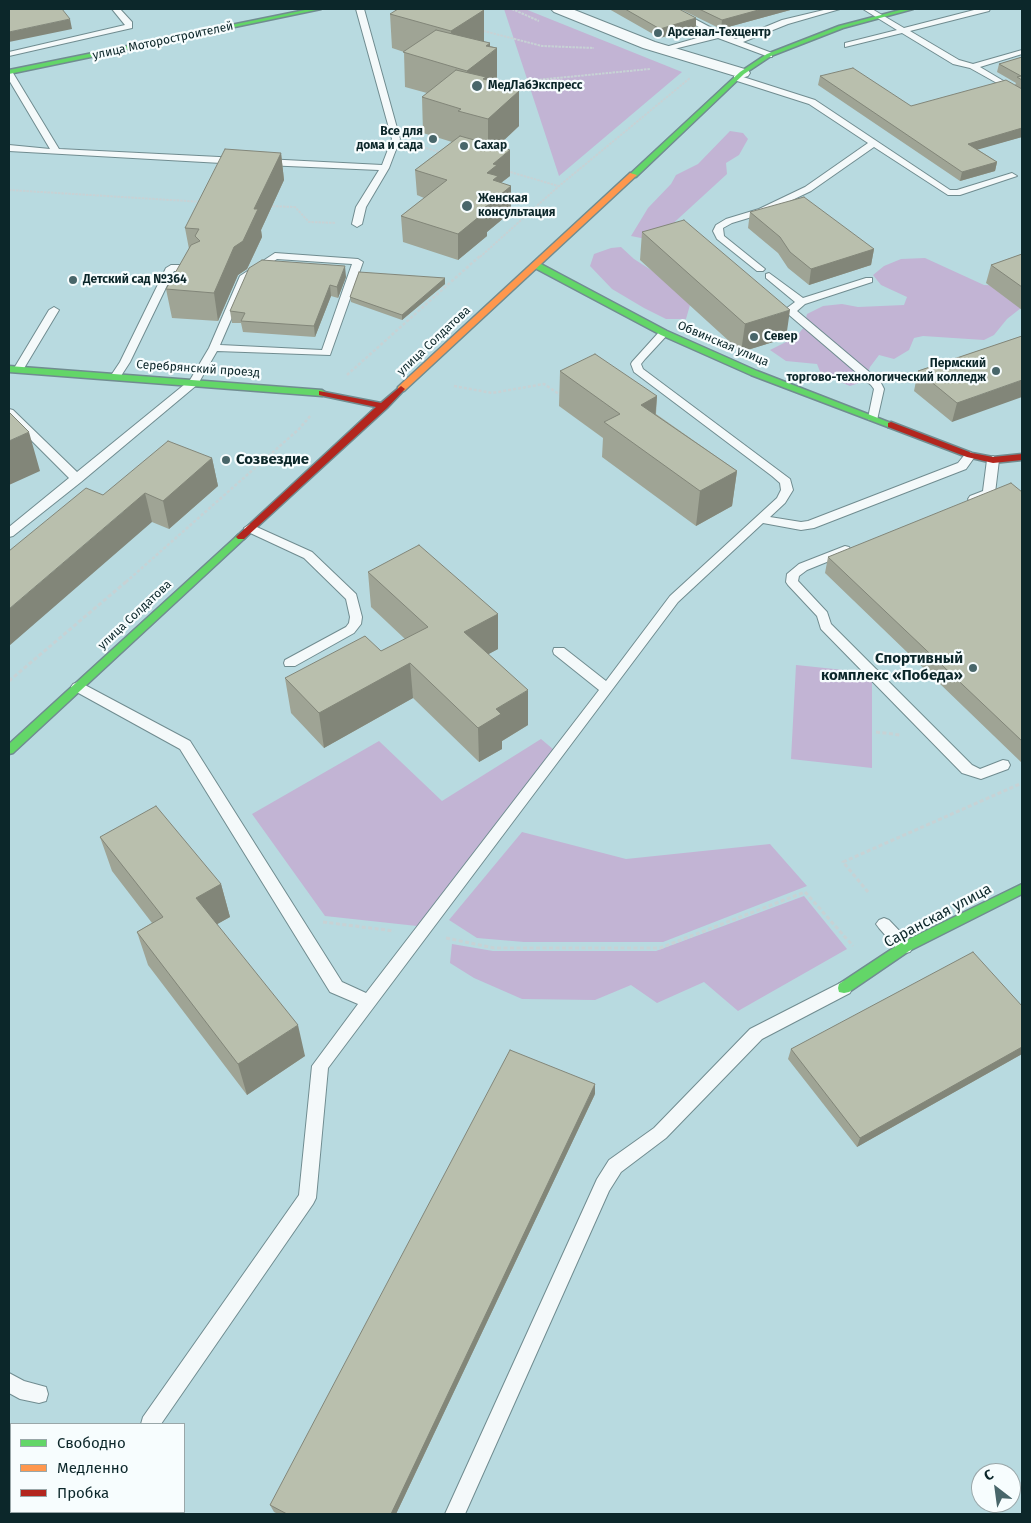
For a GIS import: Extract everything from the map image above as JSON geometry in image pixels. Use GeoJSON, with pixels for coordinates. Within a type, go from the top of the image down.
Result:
{"type":"FeatureCollection","features":[{"type":"Feature","properties":{"kind":"main road","name":"улица Моторостроителей"},"geometry":{"type":"LineString","coordinates":[[9,73],[318,9]]}},
{"type":"Feature","properties":{"kind":"main road","name":"улица Солдатова"},"geometry":{"type":"LineString","coordinates":[[9,750],[740,76],[769,55],[818,34],[878,16],[910,9]]}},
{"type":"Feature","properties":{"kind":"main road","name":"Обвинская улица"},"geometry":{"type":"LineString","coordinates":[[536,265],[664,333],[754,373],[970,455],[993,460],[1022,457]]}},
{"type":"Feature","properties":{"kind":"main road","name":"Серебрянский проезд"},"geometry":{"type":"LineString","coordinates":[[14,369],[328,393],[384,406]]}},
{"type":"Feature","properties":{"kind":"main road","name":"Саранская улица"},"geometry":{"type":"LineString","coordinates":[[844,988],[905,947],[1022,890]]}},
{"type":"Feature","properties":{"kind":"street"},"geometry":{"type":"LineString","coordinates":[[559,9],[665,50],[740,76]]}},
{"type":"Feature","properties":{"kind":"lane"},"geometry":{"type":"LineString","coordinates":[[9,54],[126,28],[129,26],[128,22],[116,9]]}},
{"type":"Feature","properties":{"kind":"lane"},"geometry":{"type":"LineString","coordinates":[[357,224],[361,207],[384,168],[396,139],[360,9]]}},
{"type":"Feature","properties":{"kind":"lane"},"geometry":{"type":"LineString","coordinates":[[671,9],[718,35],[769,55]]}},
{"type":"Feature","properties":{"kind":"lane"},"geometry":{"type":"LineString","coordinates":[[736,42],[785,22],[836,9]]}},
{"type":"Feature","properties":{"kind":"lane"},"geometry":{"type":"LineString","coordinates":[[867,9],[956,62],[973,66],[1022,96]]}},
{"type":"Feature","properties":{"kind":"lane"},"geometry":{"type":"LineString","coordinates":[[848,45],[986,9]]}},
{"type":"Feature","properties":{"kind":"lane"},"geometry":{"type":"LineString","coordinates":[[665,50],[718,35]]}},
{"type":"Feature","properties":{"kind":"lane"},"geometry":{"type":"LineString","coordinates":[[973,66],[1022,52]]}},
{"type":"Feature","properties":{"kind":"lane"},"geometry":{"type":"LineString","coordinates":[[9,73],[56,152]]}},
{"type":"Feature","properties":{"kind":"lane"},"geometry":{"type":"LineString","coordinates":[[740,76],[812,102],[948,192],[957,193],[1012,176]]}},
{"type":"Feature","properties":{"kind":"lane"},"geometry":{"type":"LineString","coordinates":[[760,269],[720,237],[719,227],[729,221],[762,211],[808,189],[873,143]]}},
{"type":"Feature","properties":{"kind":"lane"},"geometry":{"type":"LineString","coordinates":[[9,148],[245,161]]}},
{"type":"Feature","properties":{"kind":"lane"},"geometry":{"type":"LineString","coordinates":[[255,162],[384,168]]}},
{"type":"Feature","properties":{"kind":"lane"},"geometry":{"type":"LineString","coordinates":[[10,532],[194,382],[214,348],[246,276],[276,256],[358,262],[326,353],[214,348]]}},
{"type":"Feature","properties":{"kind":"lane"},"geometry":{"type":"LineString","coordinates":[[115,377],[126,362],[171,268],[198,268]]}},
{"type":"Feature","properties":{"kind":"lane"},"geometry":{"type":"LineString","coordinates":[[769,276],[802,302]]}},
{"type":"Feature","properties":{"kind":"lane"},"geometry":{"type":"LineString","coordinates":[[868,280],[802,302],[792,308],[792,312],[876,383],[879,389],[873,418]]}},
{"type":"Feature","properties":{"kind":"lane"},"geometry":{"type":"LineString","coordinates":[[14,369],[54,310]]}},
{"type":"Feature","properties":{"kind":"lane"},"geometry":{"type":"LineString","coordinates":[[151,1423],[307,1198],[320,1066],[608,689],[674,599],[781,500],[787,490],[786,482],[638,370],[636,364],[664,333]]}},
{"type":"Feature","properties":{"kind":"lane"},"geometry":{"type":"LineString","coordinates":[[9,412],[77,479]]}},
{"type":"Feature","properties":{"kind":"lane"},"geometry":{"type":"LineString","coordinates":[[760,519],[801,526],[810,525],[962,466],[970,455]]}},
{"type":"Feature","properties":{"kind":"lane"},"geometry":{"type":"LineString","coordinates":[[962,503],[989,493],[993,460]]}},
{"type":"Feature","properties":{"kind":"lane"},"geometry":{"type":"LineString","coordinates":[[250,528],[308,555],[352,597],[356,618],[355,624],[350,630],[290,663]]}},
{"type":"Feature","properties":{"kind":"lane"},"geometry":{"type":"LineString","coordinates":[[856,546],[803,567],[793,574],[792,582],[823,615],[824,626],[967,769],[981,774],[1002,764]]}},
{"type":"Feature","properties":{"kind":"lane"},"geometry":{"type":"LineString","coordinates":[[559,651],[608,689]]}},
{"type":"Feature","properties":{"kind":"lane"},"geometry":{"type":"LineString","coordinates":[[78,686],[185,745],[336,987],[369,1002]]}},
{"type":"Feature","properties":{"kind":"lane"},"geometry":{"type":"LineString","coordinates":[[887,927],[905,947]]}},
{"type":"Feature","properties":{"kind":"lane"},"geometry":{"type":"LineString","coordinates":[[455,1514],[603,1185],[615,1166],[660,1133],[756,1034],[844,988]]}},
{"type":"Feature","properties":{"kind":"lane"},"geometry":{"type":"LineString","coordinates":[[9,1382],[20,1390],[39,1394]]}},
{"type":"Feature","properties":{"kind":"path"},"geometry":{"type":"LineString","coordinates":[[475,29],[542,46],[600,48]]}},
{"type":"Feature","properties":{"kind":"path"},"geometry":{"type":"LineString","coordinates":[[9,681],[172,544],[299,429],[328,393],[559,186],[708,64]]}},
{"type":"Feature","properties":{"kind":"path"},"geometry":{"type":"LineString","coordinates":[[516,82],[654,68]]}},
{"type":"Feature","properties":{"kind":"path"},"geometry":{"type":"LineString","coordinates":[[396,139],[450,155]]}},
{"type":"Feature","properties":{"kind":"path"},"geometry":{"type":"LineString","coordinates":[[504,171],[559,186]]}},
{"type":"Feature","properties":{"kind":"path"},"geometry":{"type":"LineString","coordinates":[[9,190],[206,202]]}},
{"type":"Feature","properties":{"kind":"path"},"geometry":{"type":"LineString","coordinates":[[265,205],[295,207],[309,222],[357,224]]}},
{"type":"Feature","properties":{"kind":"path"},"geometry":{"type":"LineString","coordinates":[[454,386],[492,393],[544,384],[561,396],[569,393]]}},
{"type":"Feature","properties":{"kind":"path"},"geometry":{"type":"LineString","coordinates":[[868,892],[843,862],[1022,783]]}},
{"type":"Feature","properties":{"kind":"path"},"geometry":{"type":"LineString","coordinates":[[294,918],[421,934],[422,932],[494,948],[660,948],[805,892],[855,949],[887,927]]}},
{"type":"Feature","properties":{"kind":"shaded area"},"geometry":{"type":"Polygon","coordinates":[[[504,9],[525,9],[682,72],[559,176],[504,9]]]}},
{"type":"Feature","properties":{"kind":"shaded area"},"geometry":{"type":"Polygon","coordinates":[[[730,131],[743,133],[748,139],[739,155],[726,163],[727,174],[667,229],[646,239],[631,236],[648,208],[671,184],[676,175],[698,164],[730,131]]]}},
{"type":"Feature","properties":{"kind":"shaded area"},"geometry":{"type":"Polygon","coordinates":[[[621,247],[634,259],[662,277],[690,305],[686,319],[666,319],[644,308],[612,289],[590,266],[594,254],[611,248],[621,247]]]}},
{"type":"Feature","properties":{"kind":"shaded area"},"geometry":{"type":"Polygon","coordinates":[[[925,258],[984,285],[1007,286],[1021,308],[1007,319],[994,335],[984,340],[923,336],[914,338],[909,350],[894,359],[879,355],[870,367],[865,381],[850,386],[821,374],[817,364],[786,361],[770,350],[796,337],[804,327],[807,314],[823,306],[842,304],[858,307],[904,305],[907,297],[881,285],[873,275],[884,266],[901,259],[925,258]]]}},
{"type":"Feature","properties":{"kind":"shaded area"},"geometry":{"type":"Polygon","coordinates":[[[796,665],[872,673],[872,768],[791,759],[796,665]]]}},
{"type":"Feature","properties":{"kind":"shaded area"},"geometry":{"type":"Polygon","coordinates":[[[541,739],[560,755],[426,927],[325,916],[252,814],[379,741],[442,801],[541,739]]]}},
{"type":"Feature","properties":{"kind":"shaded area"},"geometry":{"type":"Polygon","coordinates":[[[522,832],[626,859],[770,844],[807,886],[663,942],[524,942],[477,938],[449,920],[522,832]]]}},
{"type":"Feature","properties":{"kind":"shaded area"},"geometry":{"type":"Polygon","coordinates":[[[804,896],[847,949],[738,1011],[704,982],[657,1003],[631,985],[595,1000],[522,999],[474,978],[450,963],[452,944],[493,951],[656,951],[804,896]]]}},
{"type":"Feature","properties":{"kind":"building"},"geometry":{"type":"Polygon","coordinates":[[[9,9],[62,9],[70,19],[9,32],[9,9]]]}},
{"type":"Feature","properties":{"kind":"building"},"geometry":{"type":"Polygon","coordinates":[[[398,9],[484,10],[451,31],[390,14],[398,9]]]}},
{"type":"Feature","properties":{"kind":"building"},"geometry":{"type":"Polygon","coordinates":[[[625,9],[679,9],[696,18],[660,29],[625,9]]]}},
{"type":"Feature","properties":{"kind":"building"},"geometry":{"type":"Polygon","coordinates":[[[699,9],[762,9],[722,20],[699,9]]]}},
{"type":"Feature","properties":{"kind":"building"},"geometry":{"type":"Polygon","coordinates":[[[436,30],[490,43],[486,46],[497,48],[467,71],[403,52],[436,30]]]}},
{"type":"Feature","properties":{"kind":"building"},"geometry":{"type":"Polygon","coordinates":[[[1022,57],[1022,80],[1017,77],[1021,76],[999,64],[1022,57]]]}},
{"type":"Feature","properties":{"kind":"building"},"geometry":{"type":"Polygon","coordinates":[[[853,68],[911,106],[1006,80],[1022,89],[1022,128],[968,144],[997,162],[962,172],[820,76],[853,68]]]}},
{"type":"Feature","properties":{"kind":"building"},"geometry":{"type":"Polygon","coordinates":[[[456,70],[486,77],[483,79],[511,86],[508,88],[519,91],[488,119],[458,111],[461,109],[422,97],[456,70]]]}},
{"type":"Feature","properties":{"kind":"building"},"geometry":{"type":"Polygon","coordinates":[[[460,136],[510,150],[493,164],[497,165],[487,173],[498,176],[493,180],[511,186],[483,209],[486,211],[458,234],[401,216],[447,180],[415,170],[460,136]]]}},
{"type":"Feature","properties":{"kind":"building"},"geometry":{"type":"Polygon","coordinates":[[[225,149],[281,153],[254,209],[258,209],[243,241],[234,247],[214,293],[166,289],[191,245],[200,241],[195,236],[199,229],[185,228],[225,149]]]}},
{"type":"Feature","properties":{"kind":"building"},"geometry":{"type":"Polygon","coordinates":[[[804,197],[874,249],[811,269],[790,252],[780,237],[750,212],[804,197]]]}},
{"type":"Feature","properties":{"kind":"building"},"geometry":{"type":"Polygon","coordinates":[[[684,220],[790,310],[745,324],[642,232],[684,220]]]}},
{"type":"Feature","properties":{"kind":"building"},"geometry":{"type":"Polygon","coordinates":[[[1022,254],[1022,287],[991,265],[1022,254]]]}},
{"type":"Feature","properties":{"kind":"building"},"geometry":{"type":"Polygon","coordinates":[[[262,260],[345,266],[337,287],[330,285],[314,326],[241,321],[245,313],[230,311],[249,268],[262,260]]]}},
{"type":"Feature","properties":{"kind":"building"},"geometry":{"type":"Polygon","coordinates":[[[359,272],[445,278],[402,315],[350,297],[359,272]]]}},
{"type":"Feature","properties":{"kind":"building"},"geometry":{"type":"Polygon","coordinates":[[[1022,336],[1022,380],[957,403],[918,371],[1022,336]]]}},
{"type":"Feature","properties":{"kind":"building"},"geometry":{"type":"Polygon","coordinates":[[[595,354],[657,396],[641,405],[737,471],[700,491],[604,422],[620,414],[560,371],[595,354]]]}},
{"type":"Feature","properties":{"kind":"building"},"geometry":{"type":"Polygon","coordinates":[[[9,412],[29,432],[9,441],[9,412]]]}},
{"type":"Feature","properties":{"kind":"building"},"geometry":{"type":"Polygon","coordinates":[[[168,441],[212,458],[163,501],[145,493],[9,609],[9,551],[86,488],[103,495],[168,441]]]}},
{"type":"Feature","properties":{"kind":"building","name":"Спортивный комплекс «Победа»"},"geometry":{"type":"Polygon","coordinates":[[[1011,483],[1022,492],[1022,741],[828,557],[1011,483]]]}},
{"type":"Feature","properties":{"kind":"building"},"geometry":{"type":"Polygon","coordinates":[[[419,545],[498,614],[464,632],[528,690],[496,709],[501,714],[478,728],[410,663],[319,713],[285,678],[365,636],[381,651],[428,627],[368,572],[419,545]]]}},
{"type":"Feature","properties":{"kind":"building"},"geometry":{"type":"Polygon","coordinates":[[[156,806],[221,884],[196,898],[298,1025],[238,1064],[137,932],[163,917],[100,837],[156,806]]]}},
{"type":"Feature","properties":{"kind":"building"},"geometry":{"type":"Polygon","coordinates":[[[973,952],[1022,1006],[1022,1047],[860,1138],[791,1049],[973,952]]]}},
{"type":"Feature","properties":{"kind":"building"},"geometry":{"type":"Polygon","coordinates":[[[510,1050],[595,1084],[391,1514],[287,1514],[270,1505],[510,1050]]]}},
{"type":"Feature","properties":{"kind":"traffic: fast"},"geometry":{"type":"LineString","coordinates":[[9,72],[318,9]]}},
{"type":"Feature","properties":{"kind":"traffic: fast"},"geometry":{"type":"LineString","coordinates":[[633,175],[742,73],[769,55],[841,27],[910,9]]}},
{"type":"Feature","properties":{"kind":"traffic: fast"},"geometry":{"type":"LineString","coordinates":[[536,265],[664,333],[754,373],[891,425]]}},
{"type":"Feature","properties":{"kind":"traffic: fast"},"geometry":{"type":"LineString","coordinates":[[9,369],[322,393]]}},
{"type":"Feature","properties":{"kind":"traffic: fast"},"geometry":{"type":"LineString","coordinates":[[9,750],[241,537]]}},
{"type":"Feature","properties":{"kind":"traffic: fast"},"geometry":{"type":"LineString","coordinates":[[844,988],[905,947],[1022,889]]}},
{"type":"Feature","properties":{"kind":"traffic: slow"},"geometry":{"type":"LineString","coordinates":[[401,389],[633,175]]}},
{"type":"Feature","properties":{"kind":"traffic: jam"},"geometry":{"type":"LineString","coordinates":[[241,537],[401,389]]}},
{"type":"Feature","properties":{"kind":"traffic: jam"},"geometry":{"type":"LineString","coordinates":[[322,393],[384,406]]}},
{"type":"Feature","properties":{"kind":"traffic: jam"},"geometry":{"type":"LineString","coordinates":[[891,425],[970,455],[993,460],[1022,457]]}},
{"type":"Feature","properties":{"kind":"place","name":"Арсенал-Техцентр"},"geometry":{"type":"Point","coordinates":[658,33]}},
{"type":"Feature","properties":{"kind":"place","name":"МедЛабЭкспресс"},"geometry":{"type":"Point","coordinates":[477,86]}},
{"type":"Feature","properties":{"kind":"place","name":"Все для дома и сада"},"geometry":{"type":"Point","coordinates":[433,139]}},
{"type":"Feature","properties":{"kind":"place","name":"Сахар"},"geometry":{"type":"Point","coordinates":[464,146]}},
{"type":"Feature","properties":{"kind":"place","name":"Женская консультация"},"geometry":{"type":"Point","coordinates":[467,206]}},
{"type":"Feature","properties":{"kind":"place","name":"Детский сад №364"},"geometry":{"type":"Point","coordinates":[73,280]}},
{"type":"Feature","properties":{"kind":"place","name":"Север"},"geometry":{"type":"Point","coordinates":[754,337]}},
{"type":"Feature","properties":{"kind":"place","name":"Пермский торгово-технологический колледж"},"geometry":{"type":"Point","coordinates":[996,371]}},
{"type":"Feature","properties":{"kind":"place","name":"Созвездие"},"geometry":{"type":"Point","coordinates":[226,460]}},
{"type":"Feature","properties":{"kind":"place","name":"Спортивный комплекс «Победа»"},"geometry":{"type":"Point","coordinates":[973,668]}}]}
